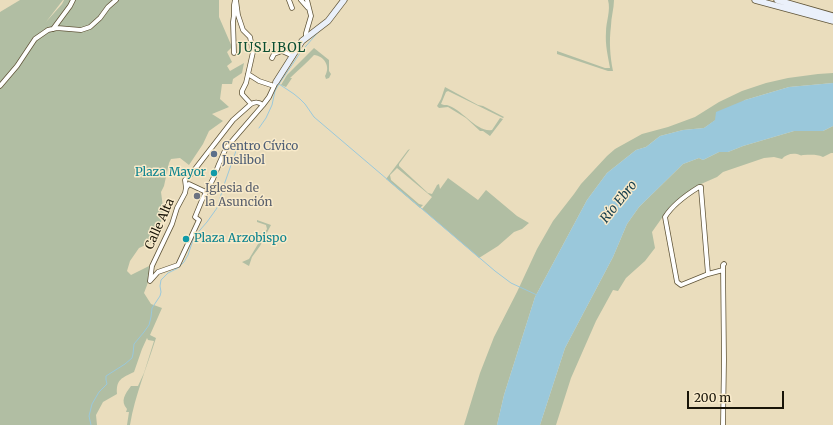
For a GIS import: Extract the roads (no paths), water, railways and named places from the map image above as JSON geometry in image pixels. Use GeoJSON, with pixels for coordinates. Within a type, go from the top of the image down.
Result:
{"type":"FeatureCollection","features":[{"type":"Feature","properties":{"kind":"main road"},"geometry":{"type":"LineString","coordinates":[[756,0],[833,21]]}},
{"type":"Feature","properties":{"kind":"main road"},"geometry":{"type":"LineString","coordinates":[[777,0],[833,16]]}},
{"type":"Feature","properties":{"kind":"main road"},"geometry":{"type":"LineString","coordinates":[[275,84],[300,44],[328,21],[340,1]]}},
{"type":"Feature","properties":{"kind":"street"},"geometry":{"type":"LineString","coordinates":[[53,29],[73,0]]}},
{"type":"Feature","properties":{"kind":"street"},"geometry":{"type":"LineString","coordinates":[[0,86],[17,66],[35,39],[48,30],[57,28],[81,30],[90,27],[116,0]]}},
{"type":"Feature","properties":{"kind":"street"},"geometry":{"type":"LineString","coordinates":[[234,53],[233,22],[235,0]]}},
{"type":"Feature","properties":{"kind":"street"},"geometry":{"type":"LineString","coordinates":[[235,0],[238,15],[244,30],[250,37],[253,52],[242,94],[251,104],[258,102],[263,105]]}},
{"type":"Feature","properties":{"kind":"street"},"geometry":{"type":"LineString","coordinates":[[289,0],[292,8]]}},
{"type":"Feature","properties":{"kind":"street"},"geometry":{"type":"LineString","coordinates":[[301,0],[310,10]]}},
{"type":"Feature","properties":{"kind":"street"},"geometry":{"type":"LineString","coordinates":[[306,38],[311,16],[307,0]]}},
{"type":"Feature","properties":{"kind":"street"},"geometry":{"type":"LineString","coordinates":[[272,58],[274,54],[282,51],[293,56]]}},
{"type":"Feature","properties":{"kind":"street"},"geometry":{"type":"LineString","coordinates":[[186,188],[189,184],[206,192],[226,148],[269,97],[275,84],[259,81],[248,74]]}},
{"type":"Feature","properties":{"kind":"street","name":"Calle Alta"},"geometry":{"type":"LineString","coordinates":[[206,192],[195,217],[199,220],[178,265],[158,272],[150,281],[152,266],[172,224],[186,188],[185,180],[233,120],[251,104]]}},
{"type":"Feature","properties":{"kind":"street"},"geometry":{"type":"LineString","coordinates":[[708,274],[701,187],[680,200],[665,217],[677,282],[681,285],[708,274],[723,270]]}},
{"type":"Feature","properties":{"kind":"street"},"geometry":{"type":"LineString","coordinates":[[723,425],[724,264]]}},
{"type":"Feature","properties":{"kind":"water","name":"Río Ebro"},"geometry":{"type":"Polygon","coordinates":[[[833,83],[833,126],[823,131],[794,131],[728,152],[719,152],[703,160],[699,158],[683,164],[639,207],[627,224],[613,257],[565,348],[540,425],[497,425],[504,395],[535,297],[587,200],[607,173],[636,150],[646,147],[660,136],[683,130],[704,128],[715,120],[716,112],[745,100],[789,87],[833,83]]]}},
{"type":"Feature","properties":{"kind":"waterway"},"geometry":{"type":"LineString","coordinates":[[259,128],[272,105],[275,91],[279,84],[300,53],[319,31]]}},
{"type":"Feature","properties":{"kind":"waterway"},"geometry":{"type":"LineString","coordinates":[[279,84],[300,99],[314,117],[495,271],[511,283],[537,295]]}},
{"type":"Feature","properties":{"kind":"waterway"},"geometry":{"type":"LineString","coordinates":[[91,425],[89,416],[92,404],[99,392],[107,384],[106,376],[132,358],[134,344],[149,325],[152,308],[160,296],[161,280],[184,262],[194,237],[217,208],[237,148]]}},
{"type":"Feature","properties":{"kind":"place","name":"Centro Cívico Juslibol"},"geometry":{"type":"Point","coordinates":[214,154]}},
{"type":"Feature","properties":{"kind":"place","name":"Plaza Mayor"},"geometry":{"type":"Point","coordinates":[214,173]}},
{"type":"Feature","properties":{"kind":"place","name":"Iglesia de la Asunción"},"geometry":{"type":"Point","coordinates":[197,196]}},
{"type":"Feature","properties":{"kind":"place","name":"Plaza Arzobispo"},"geometry":{"type":"Point","coordinates":[186,239]}},
{"type":"Feature","properties":{"kind":"district","name":"JUSLIBOL"},"geometry":{"type":"Point","coordinates":[272,48]}}]}
